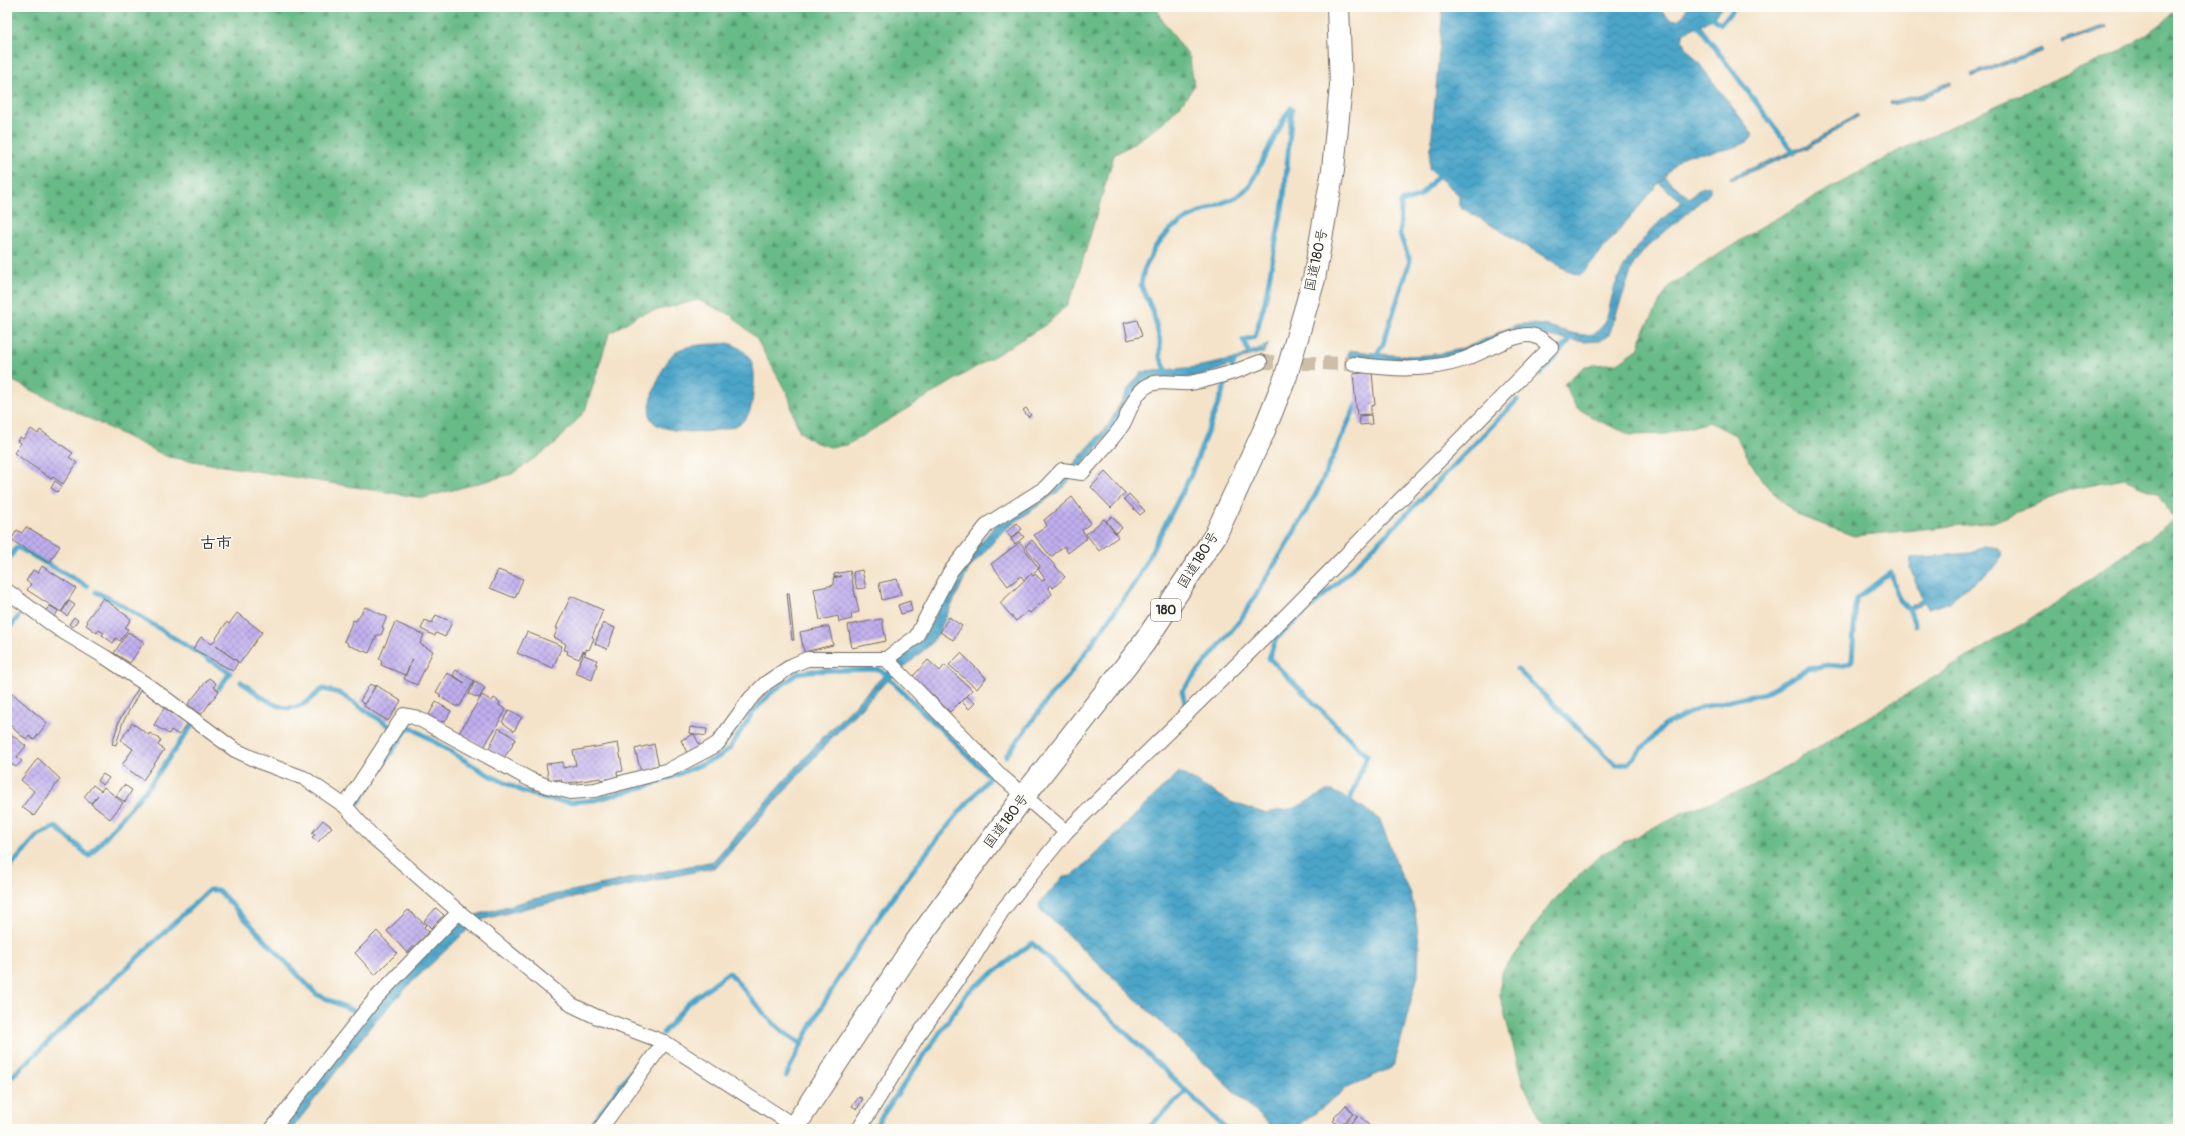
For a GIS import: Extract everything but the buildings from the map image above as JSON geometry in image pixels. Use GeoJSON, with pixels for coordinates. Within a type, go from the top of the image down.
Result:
{"type":"FeatureCollection","features":[{"type":"Feature","properties":{"kind":"highway","name":"国道180号"},"geometry":{"type":"LineString","coordinates":[[796,1128],[916,942],[1024,796],[1144,644],[1215,536],[1286,376],[1314,279],[1333,170],[1340,85],[1338,7]]}},
{"type":"Feature","properties":{"kind":"street"},"geometry":{"type":"LineString","coordinates":[[859,1129],[917,1037],[972,961],[1002,911],[1066,832],[1263,639],[1551,347],[1541,338],[1529,335],[1518,337],[1460,360],[1432,368],[1391,369],[1353,364]]}},
{"type":"Feature","properties":{"kind":"street"},"geometry":{"type":"LineString","coordinates":[[345,806],[404,715],[423,721],[511,770],[547,786],[571,792],[594,790],[669,770],[718,743],[750,699],[766,683],[793,665],[807,659],[886,659],[916,637],[950,572],[988,524],[1045,488],[1062,470],[1082,473],[1122,424],[1135,400],[1150,384],[1204,380],[1240,370],[1260,362]]}},
{"type":"Feature","properties":{"kind":"street"},"geometry":{"type":"LineString","coordinates":[[7,591],[60,630],[105,657],[150,687],[235,750],[304,778],[345,806],[373,837],[459,912],[572,1005],[597,1017],[664,1042],[796,1128]]}},
{"type":"Feature","properties":{"kind":"street"},"geometry":{"type":"LineString","coordinates":[[886,659],[1001,776],[1066,832]]}},
{"type":"Feature","properties":{"kind":"street"},"geometry":{"type":"LineString","coordinates":[[272,1129],[375,999],[459,912]]}},
{"type":"Feature","properties":{"kind":"street"},"geometry":{"type":"LineString","coordinates":[[600,1129],[664,1042]]}},
{"type":"Feature","properties":{"kind":"green space"},"geometry":{"type":"Polygon","coordinates":[[[7,7],[1157,7],[1160,17],[1190,58],[1194,86],[1178,108],[1169,117],[1137,141],[1114,155],[1075,287],[1067,305],[1047,324],[847,445],[830,447],[814,442],[800,432],[794,417],[789,397],[756,338],[731,315],[698,300],[638,315],[609,334],[585,411],[556,443],[512,474],[423,498],[168,457],[7,378],[7,7]]]}},
{"type":"Feature","properties":{"kind":"green space"},"geometry":{"type":"Polygon","coordinates":[[[2178,10],[2178,1129],[1547,1129],[1523,1084],[1500,996],[1501,973],[1553,901],[1600,855],[1684,812],[1754,786],[2047,609],[2174,520],[2159,493],[2124,479],[2072,489],[1994,522],[1854,536],[1797,515],[1762,481],[1735,435],[1709,422],[1666,434],[1631,435],[1597,420],[1576,407],[1564,384],[1585,366],[1618,363],[1639,348],[1642,335],[1669,286],[1768,223],[1900,150],[2039,86],[2119,52],[2148,33],[2178,10]]]}},
{"type":"Feature","properties":{"kind":"water"},"geometry":{"type":"Polygon","coordinates":[[[1443,7],[1658,7],[1670,19],[1677,20],[1684,15],[1687,7],[1722,7],[1710,19],[1684,32],[1682,39],[1684,44],[1753,134],[1744,144],[1735,147],[1714,152],[1688,155],[1680,158],[1582,274],[1578,275],[1570,272],[1459,206],[1459,195],[1429,169],[1443,7]]]}},
{"type":"Feature","properties":{"kind":"water"},"geometry":{"type":"Polygon","coordinates":[[[2106,25],[2107,28],[2062,43],[2061,40],[2106,25]]]}},
{"type":"Feature","properties":{"kind":"water"},"geometry":{"type":"Polygon","coordinates":[[[2041,48],[2043,51],[1972,77],[1971,74],[2041,48]]]}},
{"type":"Feature","properties":{"kind":"water"},"geometry":{"type":"Polygon","coordinates":[[[1950,82],[1952,84],[1923,98],[1891,105],[1890,102],[1922,94],[1950,82]]]}},
{"type":"Feature","properties":{"kind":"water"},"geometry":{"type":"Polygon","coordinates":[[[1857,114],[1859,116],[1810,147],[1731,180],[1730,177],[1811,143],[1857,114]]]}},
{"type":"Feature","properties":{"kind":"water"},"geometry":{"type":"Polygon","coordinates":[[[1665,177],[1689,198],[1701,188],[1709,186],[1711,189],[1708,195],[1647,247],[1634,263],[1609,335],[1600,341],[1585,342],[1547,336],[1447,361],[1402,362],[1347,359],[1349,350],[1410,356],[1455,350],[1472,345],[1510,327],[1522,324],[1543,325],[1572,333],[1587,335],[1593,334],[1602,327],[1605,322],[1615,286],[1635,250],[1661,220],[1682,202],[1659,183],[1665,177]]]}},
{"type":"Feature","properties":{"kind":"water"},"geometry":{"type":"Polygon","coordinates":[[[729,343],[738,347],[749,357],[754,370],[752,402],[749,413],[745,419],[742,422],[728,428],[700,432],[667,429],[653,422],[651,419],[650,405],[656,384],[666,364],[675,352],[687,347],[729,343]]]}},
{"type":"Feature","properties":{"kind":"water"},"geometry":{"type":"Polygon","coordinates":[[[1269,344],[1264,353],[1247,357],[1226,367],[1202,375],[1145,381],[1113,429],[1062,489],[1004,530],[969,569],[938,634],[930,645],[881,687],[830,740],[717,867],[535,906],[477,921],[410,984],[371,1026],[292,1129],[277,1129],[383,995],[458,920],[533,899],[713,861],[825,735],[891,668],[895,658],[915,644],[930,626],[958,569],[998,522],[1062,477],[1109,424],[1130,386],[1142,372],[1196,367],[1235,359],[1269,344]]]}},
{"type":"Feature","properties":{"kind":"water"},"geometry":{"type":"Polygon","coordinates":[[[1984,546],[1999,548],[2003,555],[1989,573],[1958,593],[1950,602],[1929,609],[1924,602],[1911,610],[1910,607],[1922,599],[1910,568],[1911,558],[1970,553],[1984,546]]]}},
{"type":"Feature","properties":{"kind":"water"},"geometry":{"type":"Polygon","coordinates":[[[1179,772],[1231,802],[1264,813],[1295,808],[1327,791],[1333,791],[1364,808],[1380,820],[1401,875],[1410,891],[1415,912],[1419,943],[1418,975],[1395,1063],[1391,1068],[1347,1088],[1295,1129],[1274,1129],[1040,909],[1039,904],[1063,877],[1071,876],[1080,869],[1179,772]]]}},
{"type":"Feature","properties":{"kind":"waterway"},"geometry":{"type":"LineString","coordinates":[[1708,14],[1721,24],[1735,7]]}},
{"type":"Feature","properties":{"kind":"waterway"},"geometry":{"type":"LineString","coordinates":[[1695,21],[1794,153]]}},
{"type":"Feature","properties":{"kind":"waterway"},"geometry":{"type":"LineString","coordinates":[[1167,372],[1160,357],[1160,341],[1153,312],[1141,285],[1144,270],[1155,247],[1171,229],[1188,218],[1236,197],[1249,187],[1291,108]]}},
{"type":"Feature","properties":{"kind":"waterway"},"geometry":{"type":"LineString","coordinates":[[1250,354],[1243,340],[1255,337],[1265,301],[1284,198],[1292,109]]}},
{"type":"Feature","properties":{"kind":"waterway"},"geometry":{"type":"LineString","coordinates":[[1375,357],[1383,344],[1410,261],[1400,235],[1401,202],[1419,197],[1442,171]]}},
{"type":"Feature","properties":{"kind":"waterway"},"geometry":{"type":"LineString","coordinates":[[1540,374],[1573,336]]}},
{"type":"Feature","properties":{"kind":"waterway"},"geometry":{"type":"LineString","coordinates":[[1006,756],[1051,695],[1067,678],[1135,583],[1190,477],[1235,360]]}},
{"type":"Feature","properties":{"kind":"waterway"},"geometry":{"type":"LineString","coordinates":[[1348,805],[1367,756],[1269,658],[1276,639],[1334,586],[1394,527],[1517,400]]}},
{"type":"Feature","properties":{"kind":"waterway"},"geometry":{"type":"LineString","coordinates":[[1185,702],[1182,691],[1241,619],[1286,546],[1317,492],[1356,405]]}},
{"type":"Feature","properties":{"kind":"waterway"},"geometry":{"type":"LineString","coordinates":[[7,561],[17,547],[87,586]]}},
{"type":"Feature","properties":{"kind":"waterway"},"geometry":{"type":"LineString","coordinates":[[1517,669],[1616,765],[1627,764],[1666,724],[1702,707],[1765,693],[1808,669],[1827,665],[1842,666],[1850,663],[1852,660],[1856,599],[1891,572],[1896,592],[1900,600],[1909,609],[1915,625]]}},
{"type":"Feature","properties":{"kind":"waterway"},"geometry":{"type":"LineString","coordinates":[[96,592],[120,604],[230,673],[219,688]]}},
{"type":"Feature","properties":{"kind":"waterway"},"geometry":{"type":"LineString","coordinates":[[7,631],[19,616]]}},
{"type":"Feature","properties":{"kind":"waterway"},"geometry":{"type":"LineString","coordinates":[[358,803],[409,726],[485,773],[522,791],[544,799],[570,802],[595,800],[657,783],[717,758],[730,748],[753,712],[771,693],[798,673],[812,671],[879,669],[990,777],[932,846],[877,919],[828,997],[786,1076]]}},
{"type":"Feature","properties":{"kind":"waterway"},"geometry":{"type":"LineString","coordinates":[[241,682],[272,703],[288,708],[296,707],[305,703],[323,689],[339,693],[394,729]]}},
{"type":"Feature","properties":{"kind":"waterway"},"geometry":{"type":"LineString","coordinates":[[7,871],[38,835],[56,827],[89,856],[149,786],[193,724]]}},
{"type":"Feature","properties":{"kind":"waterway"},"geometry":{"type":"LineString","coordinates":[[7,1081],[209,890],[218,890],[316,994],[354,1011]]}},
{"type":"Feature","properties":{"kind":"waterway"},"geometry":{"type":"LineString","coordinates":[[873,1129],[968,992],[1032,943],[1226,1129]]}},
{"type":"Feature","properties":{"kind":"waterway"},"geometry":{"type":"LineString","coordinates":[[663,1033],[688,1003],[729,972],[771,1021],[790,1037],[801,1043]]}},
{"type":"Feature","properties":{"kind":"waterway"},"geometry":{"type":"LineString","coordinates":[[588,1129],[643,1055]]}},
{"type":"Feature","properties":{"kind":"waterway"},"geometry":{"type":"LineString","coordinates":[[1147,1129],[1186,1091]]}},
{"type":"Feature","properties":{"kind":"tunnel"},"geometry":{"type":"LineString","coordinates":[[1260,362],[1353,364]]}},
{"type":"Feature","properties":{"kind":"district","name":"古市"},"geometry":{"type":"Point","coordinates":[216,543]}}]}
